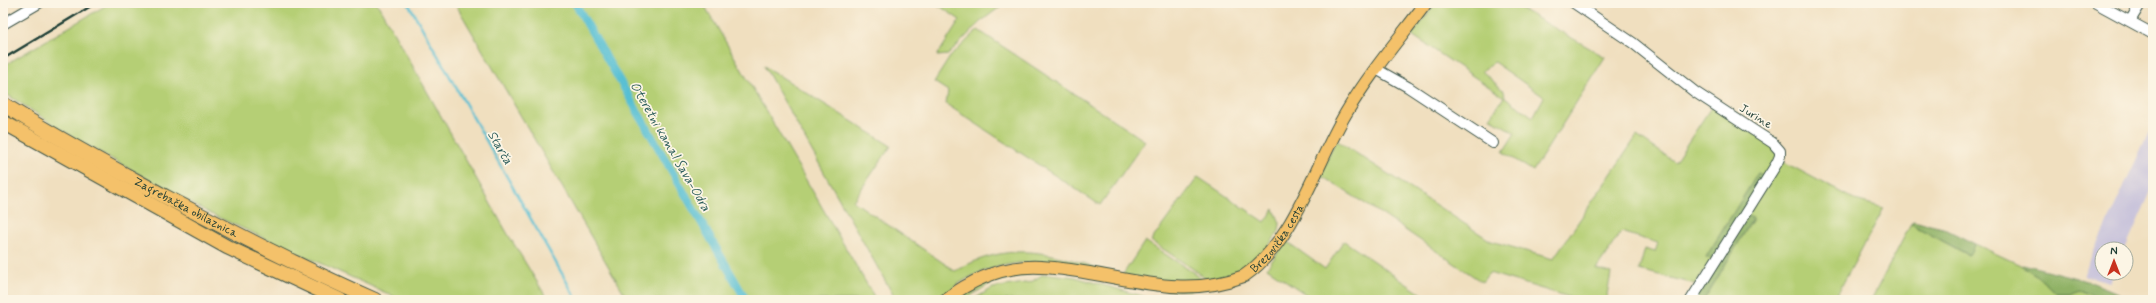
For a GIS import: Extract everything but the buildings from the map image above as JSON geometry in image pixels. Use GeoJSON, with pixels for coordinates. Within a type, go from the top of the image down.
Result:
{"type":"FeatureCollection","features":[{"type":"Feature","properties":{"kind":"highway","name":"Zagrebačka obilaznica"},"geometry":{"type":"LineString","coordinates":[[3,104],[85,154],[234,233],[320,276],[375,300]]}},
{"type":"Feature","properties":{"kind":"highway","name":"Zagrebačka obilaznica"},"geometry":{"type":"LineString","coordinates":[[3,122],[227,247],[340,300]]}},
{"type":"Feature","properties":{"kind":"main road","name":"Brezovička cesta"},"geometry":{"type":"LineString","coordinates":[[945,300],[963,286],[987,275],[1011,269],[1029,267],[1066,270],[1134,290],[1168,296],[1196,295],[1231,284],[1259,264],[1277,244],[1299,206],[1342,120],[1376,69],[1426,3]]}},
{"type":"Feature","properties":{"kind":"street"},"geometry":{"type":"LineString","coordinates":[[3,24],[39,3]]}},
{"type":"Feature","properties":{"kind":"street","name":"Jurine"},"geometry":{"type":"LineString","coordinates":[[1574,3],[1628,39],[1695,92],[1763,135],[1777,146],[1780,151],[1780,156],[1777,163],[1691,300]]}},
{"type":"Feature","properties":{"kind":"street"},"geometry":{"type":"LineString","coordinates":[[2096,3],[2153,34]]}},
{"type":"Feature","properties":{"kind":"street"},"geometry":{"type":"LineString","coordinates":[[2130,21],[2141,3]]}},
{"type":"Feature","properties":{"kind":"street"},"geometry":{"type":"LineString","coordinates":[[1376,69],[1408,87],[1493,142]]}},
{"type":"Feature","properties":{"kind":"shaded area"},"geometry":{"type":"Polygon","coordinates":[[[2153,123],[2153,187],[2129,241],[2099,241],[2153,123]]]}},
{"type":"Feature","properties":{"kind":"shaded area"},"geometry":{"type":"Polygon","coordinates":[[[2094,251],[2094,278],[2083,275],[2094,251]]]}},
{"type":"Feature","properties":{"kind":"green space"},"geometry":{"type":"Polygon","coordinates":[[[110,3],[377,3],[506,231],[548,300],[402,300],[213,215],[78,140],[3,92],[3,66],[110,3]]]}},
{"type":"Feature","properties":{"kind":"green space"},"geometry":{"type":"Polygon","coordinates":[[[455,3],[703,3],[876,300],[628,300],[455,3]]]}},
{"type":"Feature","properties":{"kind":"green space"},"geometry":{"type":"Polygon","coordinates":[[[935,3],[994,3],[1000,7],[980,22],[948,55],[937,56],[960,20],[935,3]]]}},
{"type":"Feature","properties":{"kind":"green space"},"geometry":{"type":"Polygon","coordinates":[[[1436,3],[1511,3],[1605,57],[1533,171],[1503,152],[1515,133],[1490,118],[1504,97],[1412,35],[1436,3]],[[1494,62],[1482,71],[1504,91],[1505,97],[1533,117],[1544,97],[1494,62]]]}},
{"type":"Feature","properties":{"kind":"green space"},"geometry":{"type":"Polygon","coordinates":[[[978,30],[1145,141],[1100,205],[946,104],[948,91],[934,82],[950,57],[978,30]]]}},
{"type":"Feature","properties":{"kind":"green space"},"geometry":{"type":"Polygon","coordinates":[[[764,66],[891,146],[853,201],[955,271],[977,260],[999,254],[1019,252],[1058,256],[1122,276],[1145,241],[1200,277],[1209,287],[1185,291],[1163,290],[1142,286],[1080,268],[1059,264],[1026,262],[996,267],[976,274],[958,284],[944,296],[936,300],[896,300],[764,66]]]}},
{"type":"Feature","properties":{"kind":"green space"},"geometry":{"type":"Polygon","coordinates":[[[1712,106],[1772,144],[1777,155],[1766,177],[1758,173],[1706,257],[1713,259],[1695,284],[1639,270],[1645,249],[1655,252],[1658,243],[1621,232],[1596,269],[1611,273],[1606,300],[1579,300],[1489,273],[1482,282],[1383,215],[1320,175],[1336,140],[1491,241],[1553,259],[1637,136],[1675,162],[1712,106]]]}},
{"type":"Feature","properties":{"kind":"green space"},"geometry":{"type":"Polygon","coordinates":[[[1782,161],[1855,200],[1884,208],[1834,300],[1704,300],[1753,219],[1747,216],[1782,161]]]}},
{"type":"Feature","properties":{"kind":"green space"},"geometry":{"type":"Polygon","coordinates":[[[1758,173],[1766,177],[1713,259],[1706,257],[1758,173]]]}},
{"type":"Feature","properties":{"kind":"green space"},"geometry":{"type":"Polygon","coordinates":[[[1198,177],[1265,222],[1274,209],[1280,223],[1279,231],[1263,254],[1242,272],[1212,287],[1202,275],[1151,241],[1198,177]]]}},
{"type":"Feature","properties":{"kind":"green space"},"geometry":{"type":"Polygon","coordinates":[[[1747,216],[1753,218],[1704,300],[1693,300],[1747,216]]]}},
{"type":"Feature","properties":{"kind":"green space"},"geometry":{"type":"Polygon","coordinates":[[[1913,221],[1943,228],[1975,244],[1969,255],[1911,224],[1913,221]]]}},
{"type":"Feature","properties":{"kind":"green space"},"geometry":{"type":"Polygon","coordinates":[[[1911,224],[1968,255],[1975,244],[2029,269],[2056,293],[2070,293],[2078,289],[2101,300],[1871,300],[1911,224]]]}},
{"type":"Feature","properties":{"kind":"green space"},"geometry":{"type":"Polygon","coordinates":[[[1286,241],[1325,269],[1344,241],[1430,300],[1314,300],[1267,268],[1286,241]]]}},
{"type":"Feature","properties":{"kind":"green space"},"geometry":{"type":"Polygon","coordinates":[[[2023,264],[2092,283],[2118,293],[2131,300],[2101,300],[2078,289],[2070,293],[2056,293],[2029,269],[2021,265],[2023,264]]]}},
{"type":"Feature","properties":{"kind":"green space"},"geometry":{"type":"Polygon","coordinates":[[[1019,273],[1030,273],[991,283],[964,300],[954,300],[969,290],[985,283],[1019,273]]]}},
{"type":"Feature","properties":{"kind":"green space"},"geometry":{"type":"Polygon","coordinates":[[[1050,274],[1075,277],[1156,300],[972,300],[993,288],[1031,282],[1042,275],[1050,274]]]}},
{"type":"Feature","properties":{"kind":"green space"},"geometry":{"type":"Polygon","coordinates":[[[1232,294],[1234,300],[1200,300],[1232,294]]]}},
{"type":"Feature","properties":{"kind":"waterway","name":"Starča"},"geometry":{"type":"LineString","coordinates":[[408,3],[577,300]]}},
{"type":"Feature","properties":{"kind":"waterway","name":"Oteretni kanal Sava-Odra"},"geometry":{"type":"LineString","coordinates":[[575,3],[746,300]]}},
{"type":"Feature","properties":{"kind":"railway"},"geometry":{"type":"LineString","coordinates":[[3,59],[96,3]]}}]}
